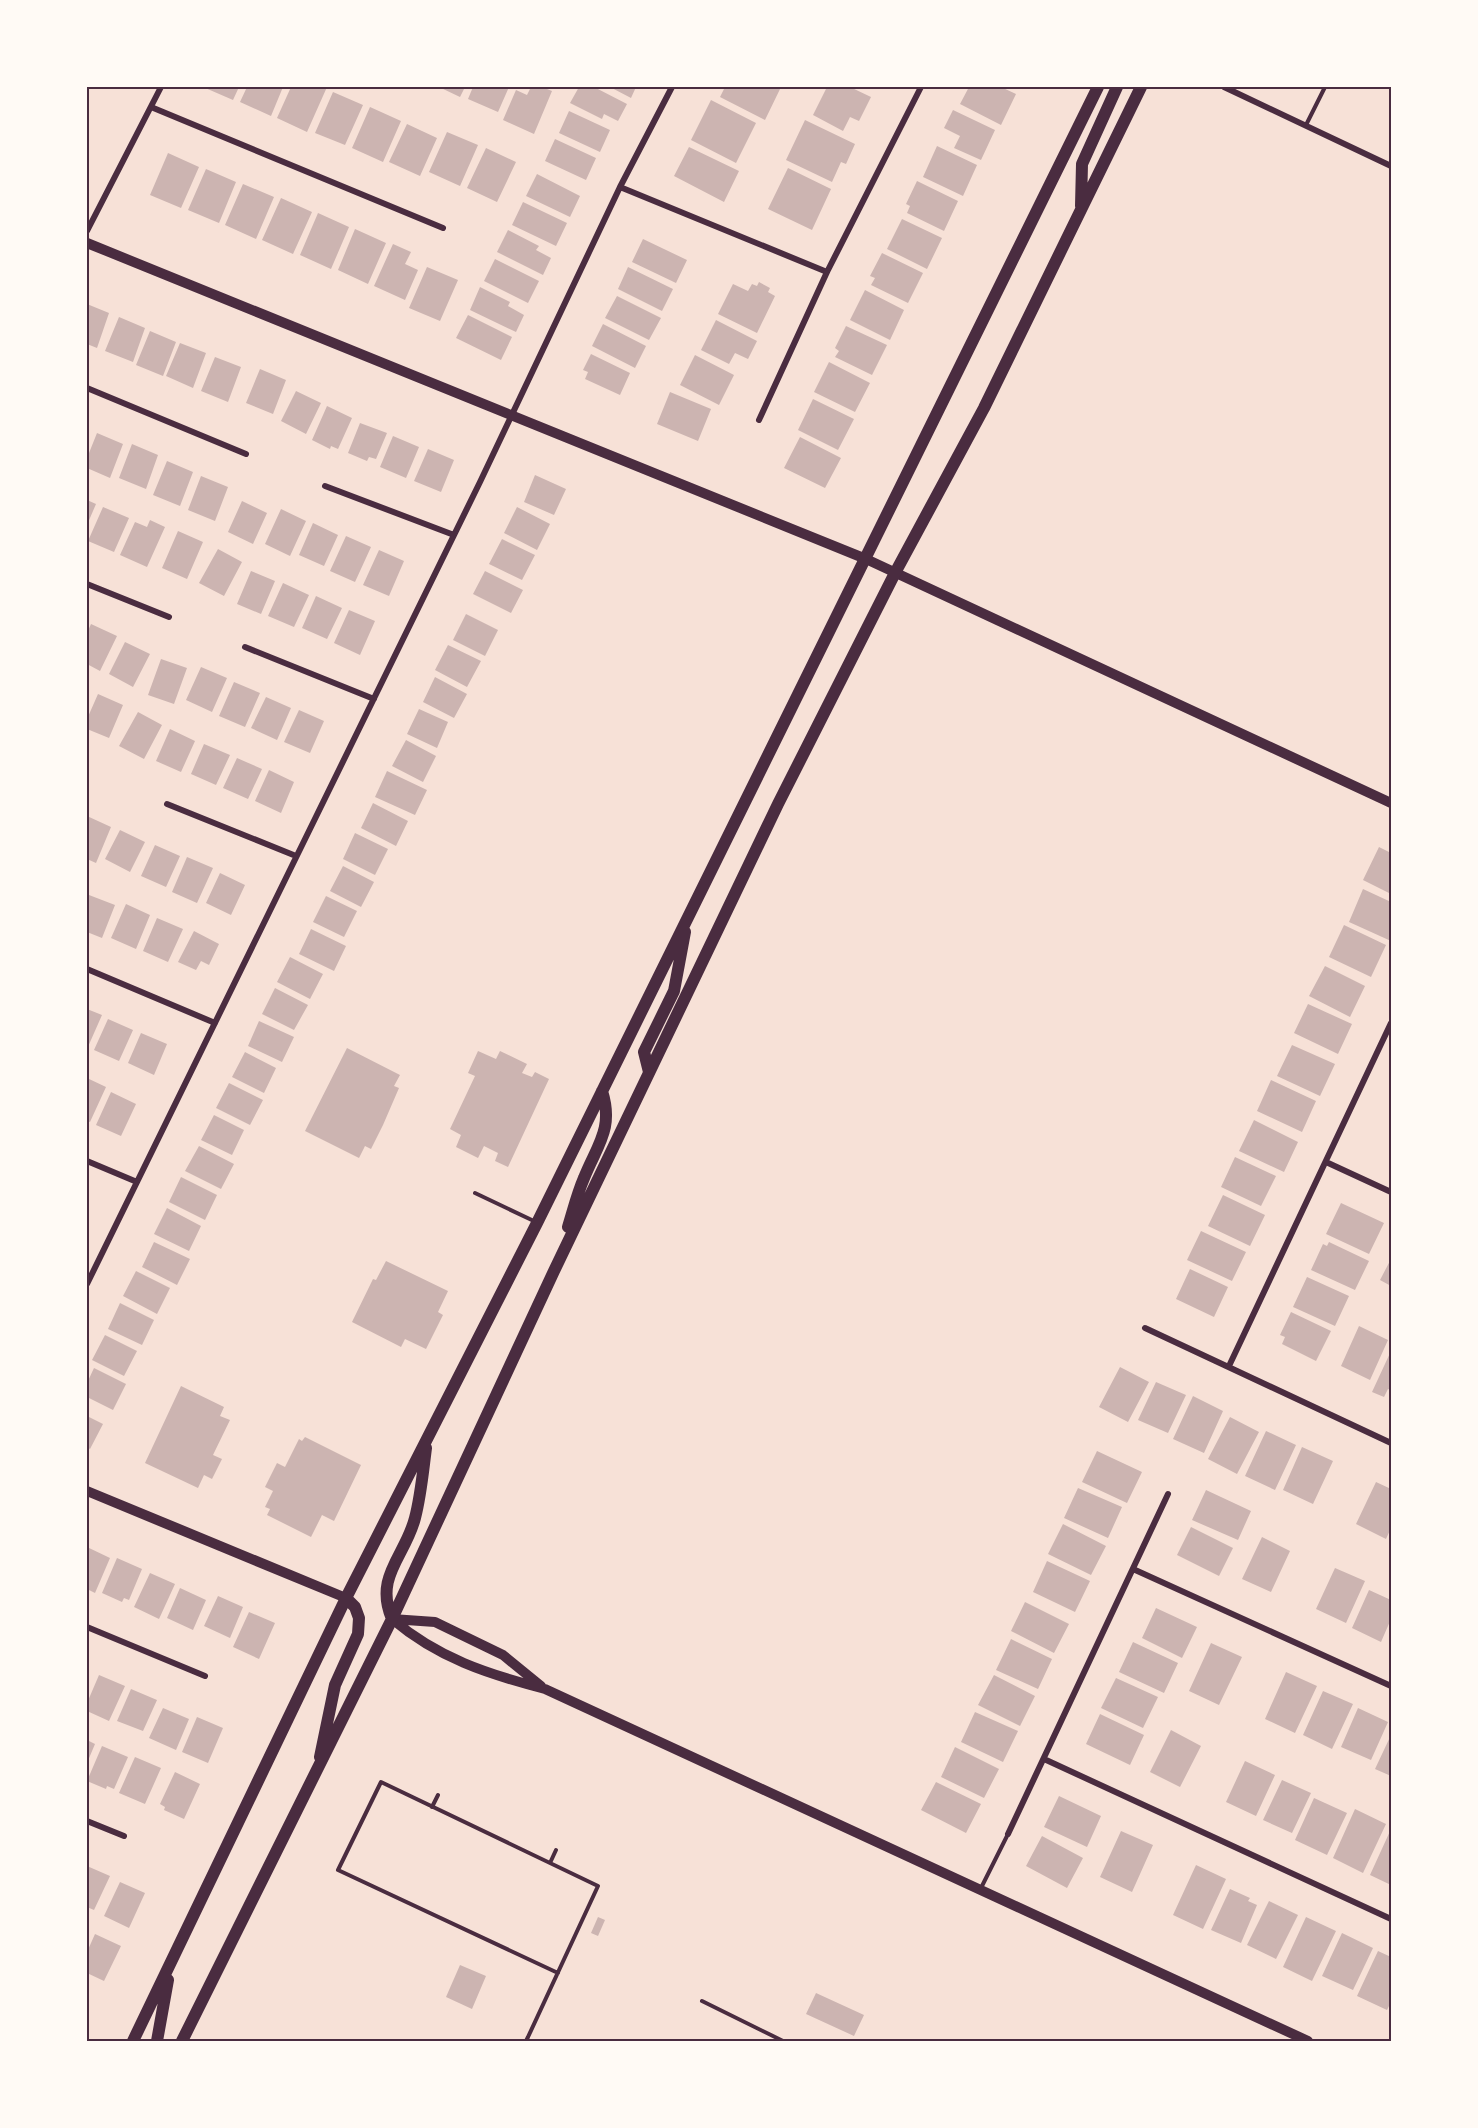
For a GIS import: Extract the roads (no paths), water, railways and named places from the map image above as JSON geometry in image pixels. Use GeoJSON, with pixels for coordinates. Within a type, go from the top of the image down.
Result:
{"type":"FeatureCollection","features":[{"type":"Feature","properties":{"kind":"main road"},"geometry":{"type":"LineString","coordinates":[[133,2041],[346,1598],[537,1222],[1098,87]]}},
{"type":"Feature","properties":{"kind":"main road"},"geometry":{"type":"LineString","coordinates":[[1081,211],[1082,164],[1117,87]]}},
{"type":"Feature","properties":{"kind":"main road"},"geometry":{"type":"LineString","coordinates":[[182,2041],[316,1776],[392,1619],[554,1271],[783,796],[895,573],[984,408],[1141,87]]}},
{"type":"Feature","properties":{"kind":"main road"},"geometry":{"type":"LineString","coordinates":[[649,1072],[644,1052],[674,991],[688,916]]}},
{"type":"Feature","properties":{"kind":"main road"},"geometry":{"type":"LineString","coordinates":[[554,1271],[583,1179],[604,1135],[608,1120],[602,1091]]}},
{"type":"Feature","properties":{"kind":"main road"},"geometry":{"type":"LineString","coordinates":[[392,1619],[385,1602],[386,1587],[414,1519],[429,1435]]}},
{"type":"Feature","properties":{"kind":"main road"},"geometry":{"type":"LineString","coordinates":[[316,1776],[335,1685],[357,1634],[359,1618],[356,1607],[346,1598]]}},
{"type":"Feature","properties":{"kind":"main road"},"geometry":{"type":"LineString","coordinates":[[157,2041],[171,1964]]}},
{"type":"Feature","properties":{"kind":"street"},"geometry":{"type":"LineString","coordinates":[[87,231],[161,87]]}},
{"type":"Feature","properties":{"kind":"street"},"geometry":{"type":"LineString","coordinates":[[87,1284],[454,535],[620,187],[672,87]]}},
{"type":"Feature","properties":{"kind":"street"},"geometry":{"type":"LineString","coordinates":[[759,420],[827,272],[921,87]]}},
{"type":"Feature","properties":{"kind":"street"},"geometry":{"type":"LineString","coordinates":[[1224,87],[1391,166]]}},
{"type":"Feature","properties":{"kind":"street"},"geometry":{"type":"LineString","coordinates":[[151,107],[443,228]]}},
{"type":"Feature","properties":{"kind":"street"},"geometry":{"type":"LineString","coordinates":[[620,187],[827,272]]}},
{"type":"Feature","properties":{"kind":"street"},"geometry":{"type":"LineString","coordinates":[[87,243],[866,559],[1390,801]]}},
{"type":"Feature","properties":{"kind":"street"},"geometry":{"type":"LineString","coordinates":[[87,388],[246,454]]}},
{"type":"Feature","properties":{"kind":"street"},"geometry":{"type":"LineString","coordinates":[[325,486],[454,535]]}},
{"type":"Feature","properties":{"kind":"street"},"geometry":{"type":"LineString","coordinates":[[87,584],[169,617]]}},
{"type":"Feature","properties":{"kind":"street"},"geometry":{"type":"LineString","coordinates":[[245,647],[374,699]]}},
{"type":"Feature","properties":{"kind":"street"},"geometry":{"type":"LineString","coordinates":[[167,804],[296,856]]}},
{"type":"Feature","properties":{"kind":"street"},"geometry":{"type":"LineString","coordinates":[[87,969],[215,1023]]}},
{"type":"Feature","properties":{"kind":"street"},"geometry":{"type":"LineString","coordinates":[[1229,1366],[1391,1023]]}},
{"type":"Feature","properties":{"kind":"street"},"geometry":{"type":"LineString","coordinates":[[87,1161],[137,1182]]}},
{"type":"Feature","properties":{"kind":"street"},"geometry":{"type":"LineString","coordinates":[[1326,1162],[1391,1192]]}},
{"type":"Feature","properties":{"kind":"street"},"geometry":{"type":"LineString","coordinates":[[1145,1328],[1391,1443]]}},
{"type":"Feature","properties":{"kind":"street"},"geometry":{"type":"LineString","coordinates":[[87,1491],[346,1598]]}},
{"type":"Feature","properties":{"kind":"street"},"geometry":{"type":"LineString","coordinates":[[1008,1834],[1168,1494]]}},
{"type":"Feature","properties":{"kind":"street"},"geometry":{"type":"LineString","coordinates":[[1133,1569],[1391,1686]]}},
{"type":"Feature","properties":{"kind":"street"},"geometry":{"type":"LineString","coordinates":[[392,1619],[419,1642],[490,1674],[545,1689],[1308,2041]]}},
{"type":"Feature","properties":{"kind":"street"},"geometry":{"type":"LineString","coordinates":[[392,1619],[435,1622],[503,1655],[545,1689]]}},
{"type":"Feature","properties":{"kind":"street"},"geometry":{"type":"LineString","coordinates":[[87,1627],[206,1676]]}},
{"type":"Feature","properties":{"kind":"street"},"geometry":{"type":"LineString","coordinates":[[1044,1759],[1391,1919]]}},
{"type":"Feature","properties":{"kind":"street"},"geometry":{"type":"LineString","coordinates":[[87,1821],[124,1836]]}},
{"type":"Feature","properties":{"kind":"lane"},"geometry":{"type":"LineString","coordinates":[[1306,126],[1324,87]]}},
{"type":"Feature","properties":{"kind":"lane"},"geometry":{"type":"LineString","coordinates":[[475,1192],[537,1222]]}},
{"type":"Feature","properties":{"kind":"lane"},"geometry":{"type":"LineString","coordinates":[[980,1890],[1008,1834]]}}]}
